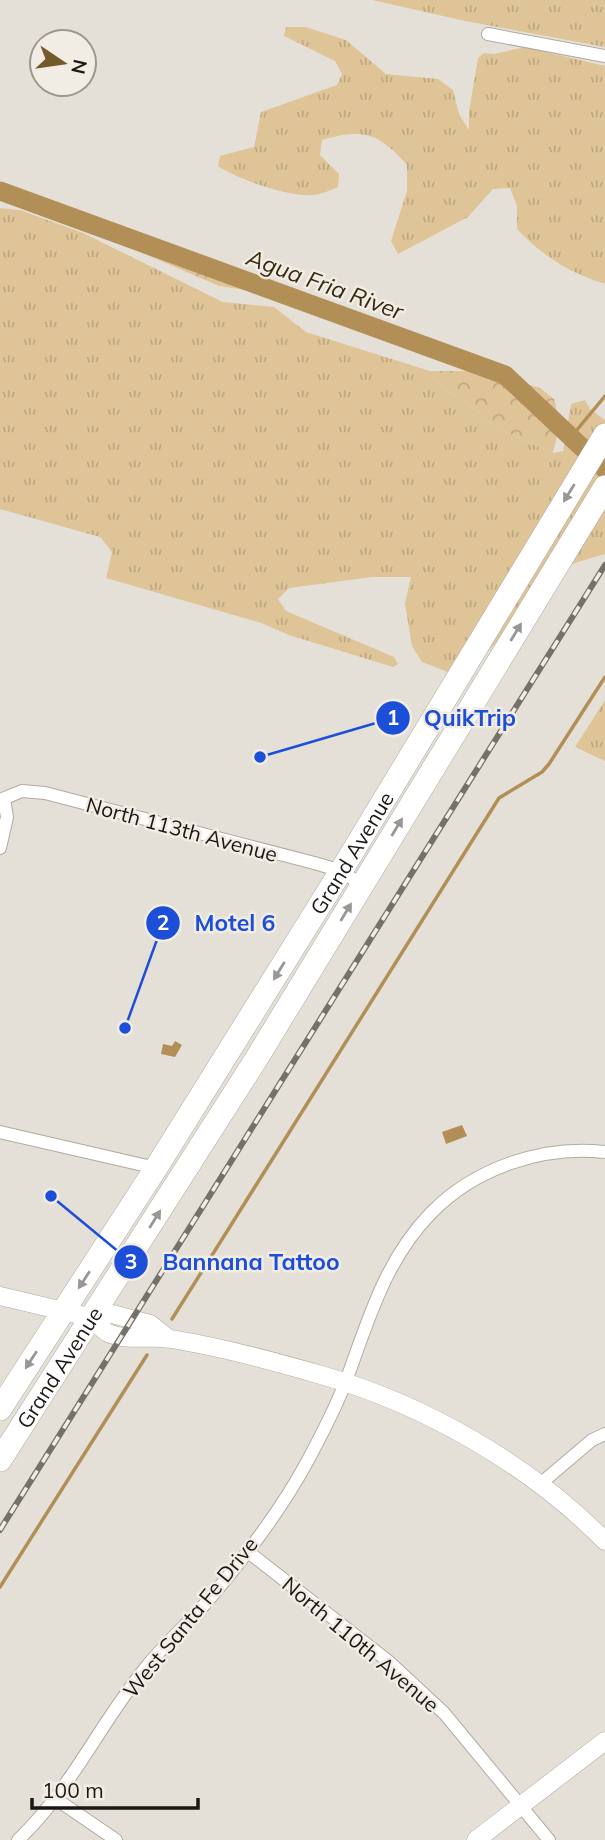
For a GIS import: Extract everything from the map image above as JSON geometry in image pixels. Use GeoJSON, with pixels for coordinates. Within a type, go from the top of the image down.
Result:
{"type":"FeatureCollection","features":[{"type":"Feature","properties":{"kind":"highway","name":"Grand Avenue"},"geometry":{"type":"LineString","coordinates":[[0,1409],[156,1168],[341,871],[531,553],[605,435]]}},
{"type":"Feature","properties":{"kind":"highway","name":"Grand Avenue"},"geometry":{"type":"LineString","coordinates":[[0,1460],[93,1318],[605,487]]}},
{"type":"Feature","properties":{"kind":"street"},"geometry":{"type":"LineString","coordinates":[[488,34],[605,56]]}},
{"type":"Feature","properties":{"kind":"street","name":"North 113th Avenue"},"geometry":{"type":"LineString","coordinates":[[2,799],[29,790],[45,793],[341,871],[362,885]]}},
{"type":"Feature","properties":{"kind":"street"},"geometry":{"type":"LineString","coordinates":[[0,848],[8,817],[2,799]]}},
{"type":"Feature","properties":{"kind":"street"},"geometry":{"type":"LineString","coordinates":[[0,1132],[156,1168]]}},
{"type":"Feature","properties":{"kind":"street","name":"West Santa Fe Drive"},"geometry":{"type":"LineString","coordinates":[[18,1840],[56,1798],[147,1666],[204,1605],[247,1551],[306,1465],[345,1383],[366,1322],[396,1258],[433,1210],[466,1185],[521,1159],[574,1151],[605,1152]]}},
{"type":"Feature","properties":{"kind":"street"},"geometry":{"type":"LineString","coordinates":[[0,1296],[93,1318],[112,1314],[150,1324],[168,1338],[345,1383],[437,1422],[490,1452],[539,1485],[605,1541]]}},
{"type":"Feature","properties":{"kind":"street"},"geometry":{"type":"LineString","coordinates":[[539,1485],[592,1440],[605,1434]]}},
{"type":"Feature","properties":{"kind":"street","name":"North 110th Avenue"},"geometry":{"type":"LineString","coordinates":[[247,1551],[388,1661],[444,1713],[549,1840]]}},
{"type":"Feature","properties":{"kind":"street"},"geometry":{"type":"LineString","coordinates":[[476,1840],[605,1741]]}},
{"type":"Feature","properties":{"kind":"street"},"geometry":{"type":"LineString","coordinates":[[56,1798],[116,1840]]}},
{"type":"Feature","properties":{"kind":"green space"},"geometry":{"type":"Polygon","coordinates":[[[372,0],[605,0],[605,47],[465,21],[372,0]]]}},
{"type":"Feature","properties":{"kind":"green space"},"geometry":{"type":"Polygon","coordinates":[[[286,27],[306,27],[346,40],[386,74],[438,79],[453,90],[459,114],[469,130],[469,112],[478,58],[484,53],[494,54],[525,47],[605,66],[605,284],[580,275],[557,262],[517,229],[517,206],[510,188],[493,189],[468,217],[398,254],[391,241],[407,191],[407,165],[388,146],[369,136],[349,134],[322,140],[320,155],[339,174],[338,187],[318,194],[302,195],[277,190],[237,176],[218,166],[220,156],[254,147],[261,112],[337,85],[342,74],[335,61],[284,36],[286,27]]]}},
{"type":"Feature","properties":{"kind":"green space"},"geometry":{"type":"Polygon","coordinates":[[[0,208],[20,210],[83,233],[223,302],[274,307],[306,332],[430,371],[443,389],[470,405],[495,427],[553,453],[563,451],[571,404],[585,400],[590,409],[605,420],[605,554],[541,573],[495,644],[461,677],[422,662],[412,646],[405,604],[411,577],[372,577],[289,588],[278,599],[286,611],[394,657],[398,664],[393,667],[289,635],[261,623],[106,578],[112,552],[100,537],[0,509],[0,208]]]}},
{"type":"Feature","properties":{"kind":"green space"},"geometry":{"type":"Polygon","coordinates":[[[94,232],[117,232],[218,273],[276,287],[422,335],[473,361],[441,356],[389,335],[310,312],[272,294],[219,286],[94,232]]]}},
{"type":"Feature","properties":{"kind":"green space"},"geometry":{"type":"Polygon","coordinates":[[[430,371],[480,371],[540,388],[554,399],[560,423],[553,453],[495,427],[470,405],[443,389],[430,371]]]}},
{"type":"Feature","properties":{"kind":"green space"},"geometry":{"type":"Polygon","coordinates":[[[605,700],[605,761],[575,747],[605,700]]]}},
{"type":"Feature","properties":{"kind":"shaded area"},"geometry":{"type":"Polygon","coordinates":[[[175,1041],[182,1045],[175,1057],[161,1054],[163,1044],[172,1046],[175,1041]]]}},
{"type":"Feature","properties":{"kind":"shaded area"},"geometry":{"type":"Polygon","coordinates":[[[462,1125],[467,1136],[446,1144],[442,1132],[462,1125]]]}},
{"type":"Feature","properties":{"kind":"waterway","name":"Agua Fria River"},"geometry":{"type":"LineString","coordinates":[[0,191],[505,375],[605,469]]}},
{"type":"Feature","properties":{"kind":"waterway"},"geometry":{"type":"LineString","coordinates":[[571,437],[605,396]]}},
{"type":"Feature","properties":{"kind":"waterway"},"geometry":{"type":"LineString","coordinates":[[172,1319],[499,798],[542,772],[605,677]]}},
{"type":"Feature","properties":{"kind":"waterway"},"geometry":{"type":"LineString","coordinates":[[0,1587],[147,1355]]}},
{"type":"Feature","properties":{"kind":"railway"},"geometry":{"type":"LineString","coordinates":[[0,1530],[605,565]]}},
{"type":"Feature","properties":{"kind":"place","name":"QuikTrip"},"geometry":{"type":"Point","coordinates":[260,757]}},
{"type":"Feature","properties":{"kind":"place","name":"Motel 6"},"geometry":{"type":"Point","coordinates":[125,1028]}},
{"type":"Feature","properties":{"kind":"place","name":"Bannana Tattoo"},"geometry":{"type":"Point","coordinates":[51,1196]}}]}
